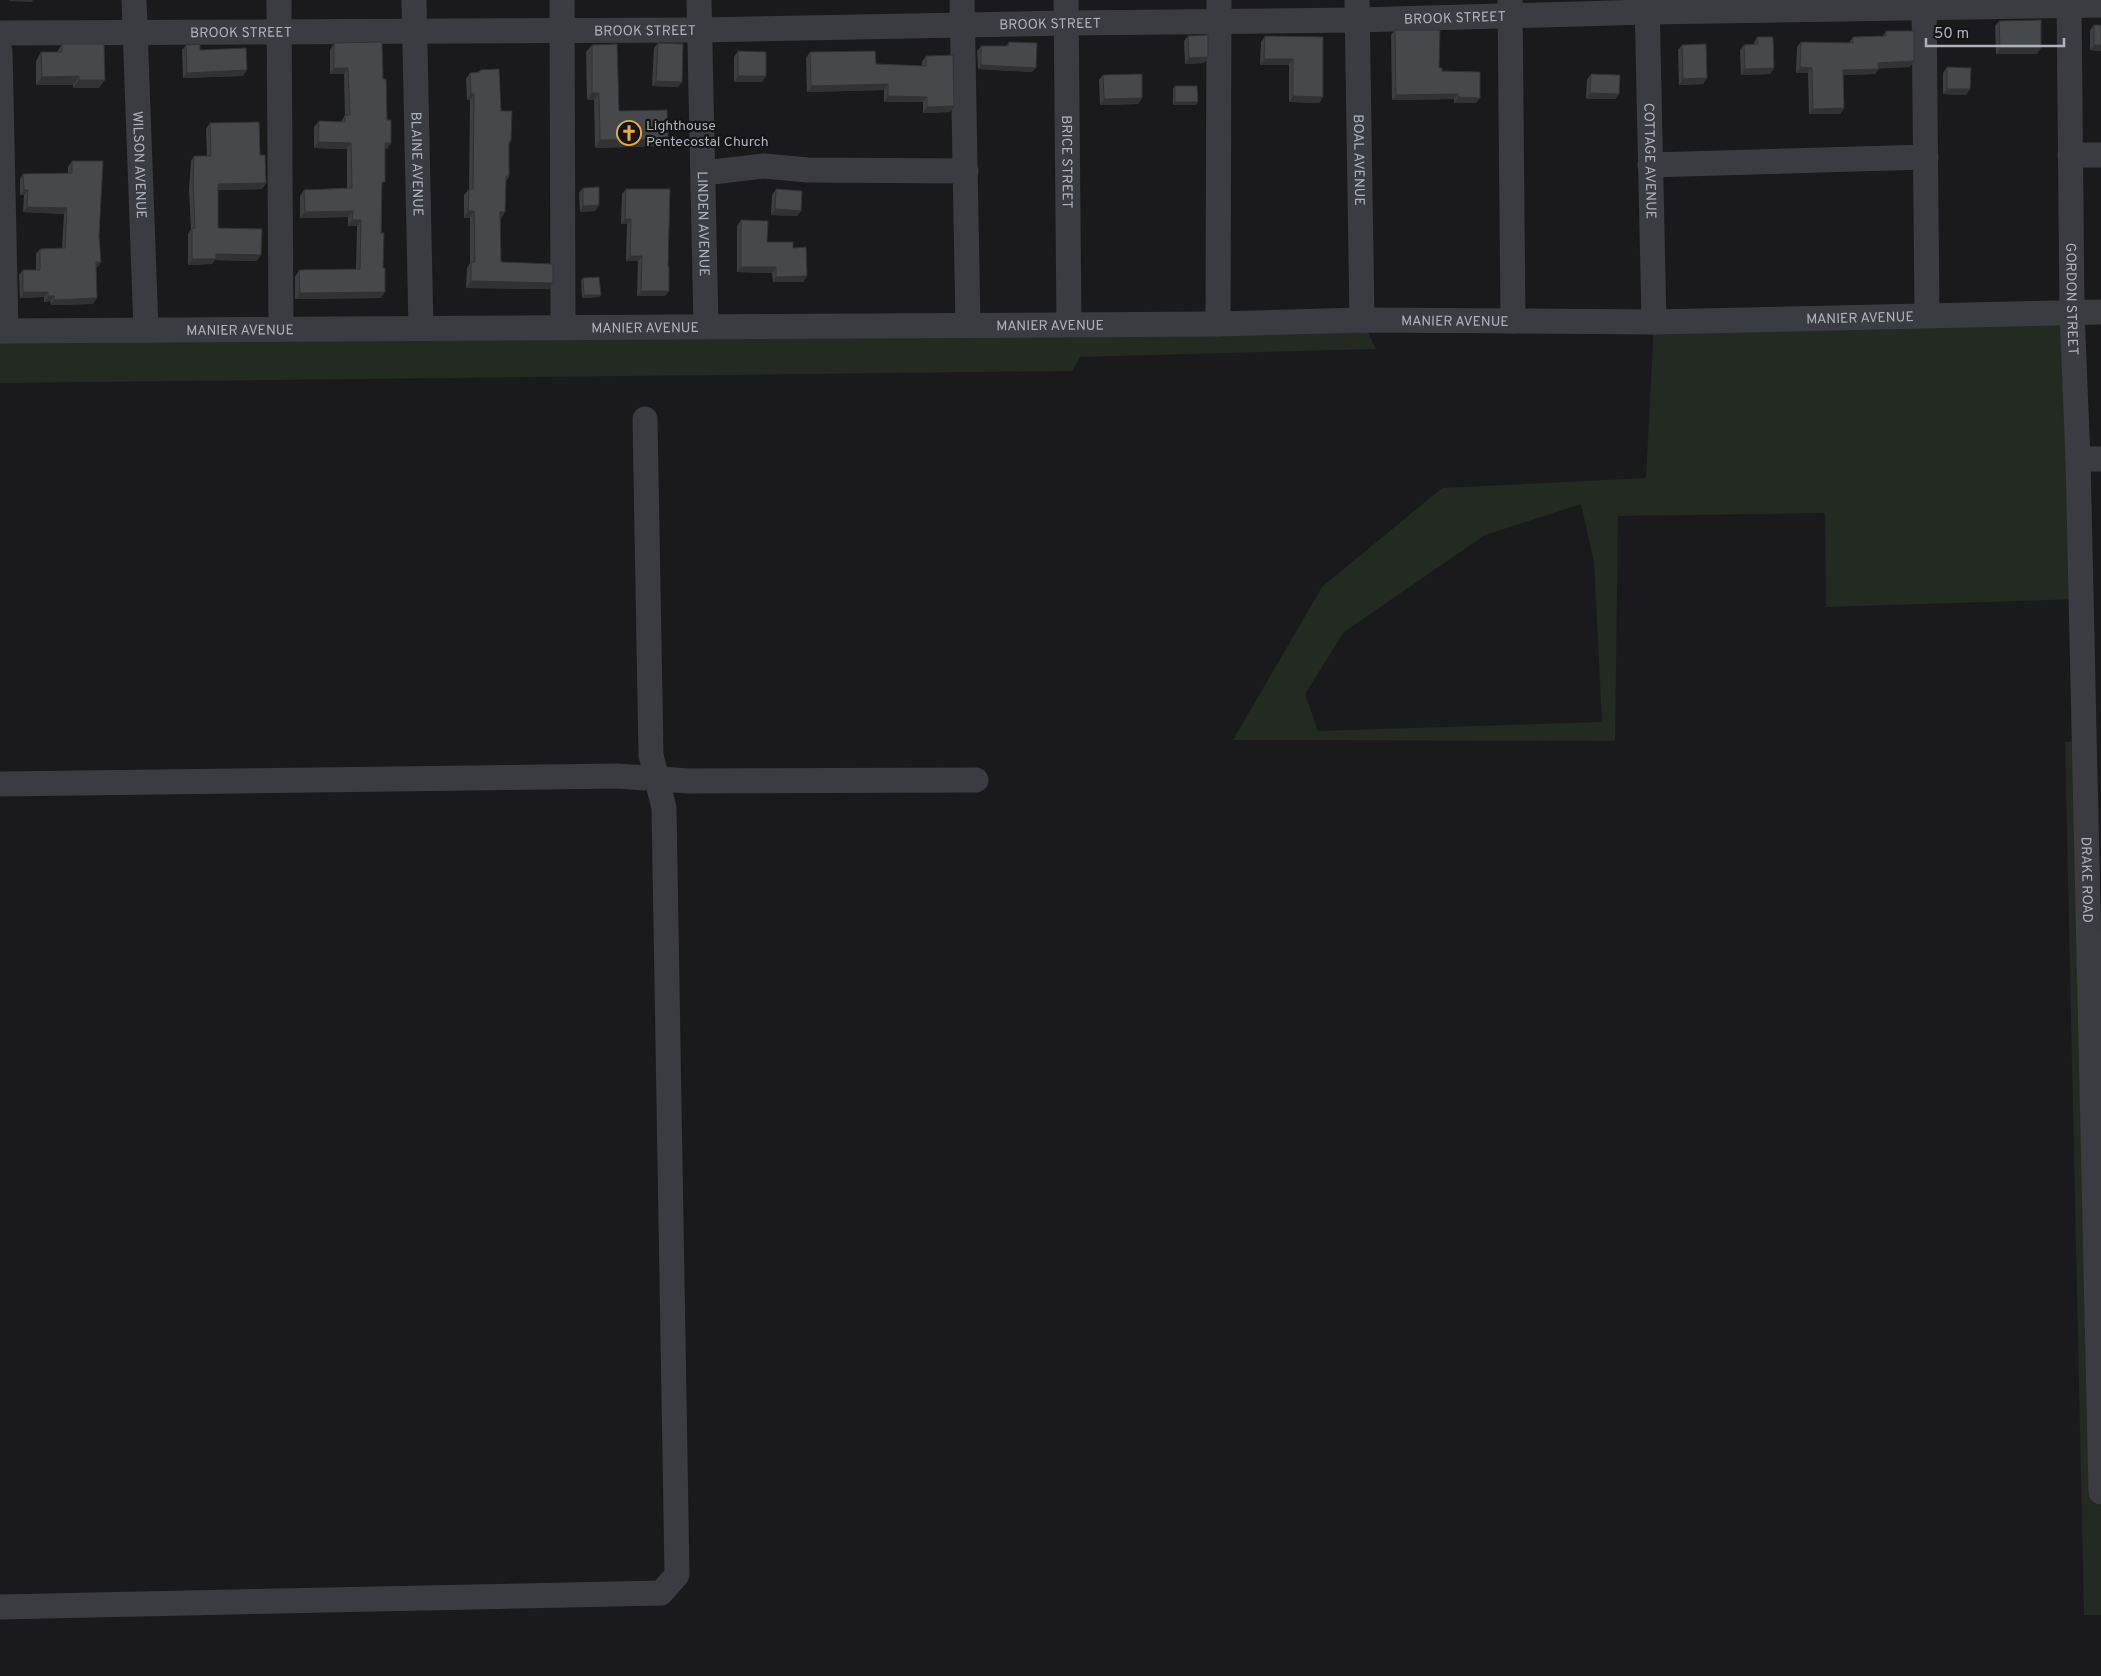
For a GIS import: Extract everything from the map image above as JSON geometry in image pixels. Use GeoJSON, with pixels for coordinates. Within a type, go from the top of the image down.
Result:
{"type":"FeatureCollection","features":[{"type":"Feature","properties":{"kind":"street","name":"WILSON AVENUE"},"geometry":{"type":"LineString","coordinates":[[134,0],[146,330]]}},
{"type":"Feature","properties":{"kind":"street"},"geometry":{"type":"LineString","coordinates":[[279,0],[281,329]]}},
{"type":"Feature","properties":{"kind":"street","name":"BLAINE AVENUE"},"geometry":{"type":"LineString","coordinates":[[414,0],[422,328]]}},
{"type":"Feature","properties":{"kind":"street"},"geometry":{"type":"LineString","coordinates":[[562,0],[563,327]]}},
{"type":"Feature","properties":{"kind":"street","name":"LINDEN AVENUE"},"geometry":{"type":"LineString","coordinates":[[699,0],[706,326]]}},
{"type":"Feature","properties":{"kind":"street"},"geometry":{"type":"LineString","coordinates":[[962,0],[968,325]]}},
{"type":"Feature","properties":{"kind":"street","name":"BROOK STREET"},"geometry":{"type":"LineString","coordinates":[[0,33],[700,30],[963,25],[1066,12],[2069,3],[2101,5]]}},
{"type":"Feature","properties":{"kind":"street","name":"GORDON STREET"},"geometry":{"type":"LineString","coordinates":[[2069,3],[2072,312],[2090,459],[2080,599]]}},
{"type":"Feature","properties":{"kind":"street"},"geometry":{"type":"LineString","coordinates":[[1924,4],[1927,315]]}},
{"type":"Feature","properties":{"kind":"street","name":"COTTAGE AVENUE"},"geometry":{"type":"LineString","coordinates":[[1647,6],[1654,322]]}},
{"type":"Feature","properties":{"kind":"street"},"geometry":{"type":"LineString","coordinates":[[1510,8],[1513,321]]}},
{"type":"Feature","properties":{"kind":"street","name":"BOAL AVENUE"},"geometry":{"type":"LineString","coordinates":[[1357,10],[1362,320]]}},
{"type":"Feature","properties":{"kind":"street"},"geometry":{"type":"LineString","coordinates":[[1218,324],[1219,11]]}},
{"type":"Feature","properties":{"kind":"street","name":"BRICE STREET"},"geometry":{"type":"LineString","coordinates":[[1066,12],[1069,324]]}},
{"type":"Feature","properties":{"kind":"street"},"geometry":{"type":"LineString","coordinates":[[0,51],[3,331]]}},
{"type":"Feature","properties":{"kind":"street"},"geometry":{"type":"LineString","coordinates":[[2070,155],[2101,155]]}},
{"type":"Feature","properties":{"kind":"street"},"geometry":{"type":"LineString","coordinates":[[1650,165],[1926,157]]}},
{"type":"Feature","properties":{"kind":"street"},"geometry":{"type":"LineString","coordinates":[[704,174],[764,166],[808,170],[966,171]]}},
{"type":"Feature","properties":{"kind":"street","name":"MANIER AVENUE"},"geometry":{"type":"LineString","coordinates":[[3,331],[1218,324],[1362,320],[1654,322],[2101,312]]}},
{"type":"Feature","properties":{"kind":"street"},"geometry":{"type":"LineString","coordinates":[[0,1608],[661,1593],[677,1574],[664,808],[651,755],[645,419]]}},
{"type":"Feature","properties":{"kind":"street","name":"DRAKE ROAD"},"geometry":{"type":"LineString","coordinates":[[2080,599],[2095,968],[2101,1492]]}},
{"type":"Feature","properties":{"kind":"street"},"geometry":{"type":"LineString","coordinates":[[0,784],[617,776],[689,781],[976,780]]}},
{"type":"Feature","properties":{"kind":"shaded area"},"geometry":{"type":"Polygon","coordinates":[[[2072,312],[2080,599],[1826,607],[1825,513],[1618,516],[1615,741],[1233,740],[1322,587],[1442,488],[1646,478],[1654,322],[2072,312]],[[1581,504],[1485,535],[1344,632],[1305,694],[1318,731],[1602,722],[1594,562],[1581,504]]]}},
{"type":"Feature","properties":{"kind":"shaded area"},"geometry":{"type":"Polygon","coordinates":[[[1362,320],[1376,349],[1080,357],[1072,371],[0,383],[0,331],[1362,320]]]}},
{"type":"Feature","properties":{"kind":"shaded area"},"geometry":{"type":"Polygon","coordinates":[[[2084,740],[2101,1155],[2101,1615],[2084,1615],[2065,742],[2084,740]]]}},
{"type":"Feature","properties":{"kind":"building"},"geometry":{"type":"Polygon","coordinates":[[[2041,20],[2041,48],[2000,48],[1999,21],[2041,20]]]}},
{"type":"Feature","properties":{"kind":"building"},"geometry":{"type":"Polygon","coordinates":[[[2094,25],[2101,25],[2101,45],[2094,45],[2094,25]]]}},
{"type":"Feature","properties":{"kind":"building"},"geometry":{"type":"Polygon","coordinates":[[[1395,30],[1440,30],[1439,68],[1442,68],[1442,71],[1480,72],[1480,98],[1458,97],[1458,94],[1396,95],[1395,30]]]}},
{"type":"Feature","properties":{"kind":"building"},"geometry":{"type":"Polygon","coordinates":[[[1886,31],[1914,31],[1914,61],[1878,63],[1879,69],[1843,70],[1844,108],[1813,109],[1812,68],[1800,67],[1801,42],[1853,43],[1853,37],[1886,36],[1886,31]]]}},
{"type":"Feature","properties":{"kind":"building"},"geometry":{"type":"Polygon","coordinates":[[[1208,35],[1208,57],[1189,58],[1188,36],[1208,35]]]}},
{"type":"Feature","properties":{"kind":"building"},"geometry":{"type":"Polygon","coordinates":[[[1265,36],[1323,37],[1323,97],[1293,96],[1293,59],[1264,59],[1265,36]]]}},
{"type":"Feature","properties":{"kind":"building"},"geometry":{"type":"Polygon","coordinates":[[[1757,37],[1773,37],[1774,68],[1745,69],[1744,45],[1758,44],[1757,37]]]}},
{"type":"Feature","properties":{"kind":"building"},"geometry":{"type":"Polygon","coordinates":[[[382,42],[383,79],[386,79],[387,120],[391,120],[391,143],[385,143],[385,182],[382,182],[381,233],[384,233],[383,268],[385,268],[385,292],[300,293],[299,270],[360,269],[361,220],[352,220],[353,211],[305,212],[304,190],[352,188],[351,143],[318,142],[319,121],[345,122],[345,115],[350,115],[348,68],[334,68],[334,43],[382,42]]]}},
{"type":"Feature","properties":{"kind":"building"},"geometry":{"type":"Polygon","coordinates":[[[1009,42],[1037,43],[1036,68],[981,65],[981,46],[1008,46],[1009,42]]]}},
{"type":"Feature","properties":{"kind":"building"},"geometry":{"type":"Polygon","coordinates":[[[658,43],[683,44],[682,82],[656,81],[658,43]]]}},
{"type":"Feature","properties":{"kind":"building"},"geometry":{"type":"Polygon","coordinates":[[[62,44],[104,44],[105,80],[79,80],[79,76],[42,77],[41,52],[62,52],[62,44]]]}},
{"type":"Feature","properties":{"kind":"building"},"geometry":{"type":"Polygon","coordinates":[[[200,44],[200,50],[246,48],[247,70],[187,73],[186,45],[200,44]]]}},
{"type":"Feature","properties":{"kind":"building"},"geometry":{"type":"Polygon","coordinates":[[[617,44],[619,111],[667,110],[668,139],[600,140],[599,93],[592,93],[592,45],[617,44]]]}},
{"type":"Feature","properties":{"kind":"building"},"geometry":{"type":"Polygon","coordinates":[[[1706,44],[1707,78],[1683,79],[1682,45],[1706,44]]]}},
{"type":"Feature","properties":{"kind":"building"},"geometry":{"type":"Polygon","coordinates":[[[738,51],[766,52],[766,76],[738,76],[738,51]]]}},
{"type":"Feature","properties":{"kind":"building"},"geometry":{"type":"Polygon","coordinates":[[[875,51],[876,64],[926,66],[926,56],[953,55],[954,106],[927,107],[927,97],[888,96],[888,84],[811,86],[810,52],[875,51]]]}},
{"type":"Feature","properties":{"kind":"building"},"geometry":{"type":"Polygon","coordinates":[[[1947,67],[1971,68],[1970,89],[1947,89],[1947,67]]]}},
{"type":"Feature","properties":{"kind":"building"},"geometry":{"type":"Polygon","coordinates":[[[499,69],[501,111],[512,111],[511,141],[509,141],[509,176],[506,176],[505,212],[500,212],[501,262],[553,264],[553,283],[471,281],[471,262],[475,262],[474,211],[468,211],[469,189],[473,189],[474,94],[471,94],[470,73],[480,72],[480,70],[499,69]]]}},
{"type":"Feature","properties":{"kind":"building"},"geometry":{"type":"Polygon","coordinates":[[[1142,74],[1142,98],[1104,99],[1103,75],[1142,74]]]}},
{"type":"Feature","properties":{"kind":"building"},"geometry":{"type":"Polygon","coordinates":[[[1591,74],[1620,75],[1619,94],[1590,93],[1591,74]]]}},
{"type":"Feature","properties":{"kind":"building"},"geometry":{"type":"Polygon","coordinates":[[[1175,86],[1197,86],[1198,102],[1175,102],[1175,86]]]}},
{"type":"Feature","properties":{"kind":"building"},"geometry":{"type":"Polygon","coordinates":[[[259,122],[260,155],[265,155],[266,183],[218,184],[218,228],[262,229],[261,255],[216,254],[216,259],[192,259],[192,228],[195,228],[194,156],[211,156],[210,123],[259,122]]]}},
{"type":"Feature","properties":{"kind":"building"},"geometry":{"type":"Polygon","coordinates":[[[72,161],[103,161],[99,236],[101,262],[96,262],[97,298],[54,300],[54,296],[48,296],[48,292],[23,292],[23,270],[40,270],[40,249],[65,248],[67,208],[27,207],[28,190],[24,190],[23,174],[72,173],[72,161]]]}},
{"type":"Feature","properties":{"kind":"building"},"geometry":{"type":"Polygon","coordinates":[[[599,187],[599,205],[583,206],[583,188],[599,187]]]}},
{"type":"Feature","properties":{"kind":"building"},"geometry":{"type":"Polygon","coordinates":[[[626,189],[670,189],[669,291],[641,291],[642,256],[630,256],[631,219],[625,219],[626,189]]]}},
{"type":"Feature","properties":{"kind":"building"},"geometry":{"type":"Polygon","coordinates":[[[776,189],[802,191],[801,211],[775,209],[776,189]]]}},
{"type":"Feature","properties":{"kind":"building"},"geometry":{"type":"Polygon","coordinates":[[[741,220],[768,221],[767,242],[793,242],[793,248],[806,247],[807,276],[776,277],[776,267],[741,267],[741,220]]]}},
{"type":"Feature","properties":{"kind":"building"},"geometry":{"type":"Polygon","coordinates":[[[599,277],[601,295],[584,295],[583,278],[599,277]]]}},
{"type":"Feature","properties":{"kind":"place","name":"Lighthouse Pentecostal Church"},"geometry":{"type":"Point","coordinates":[629,133]}}]}
